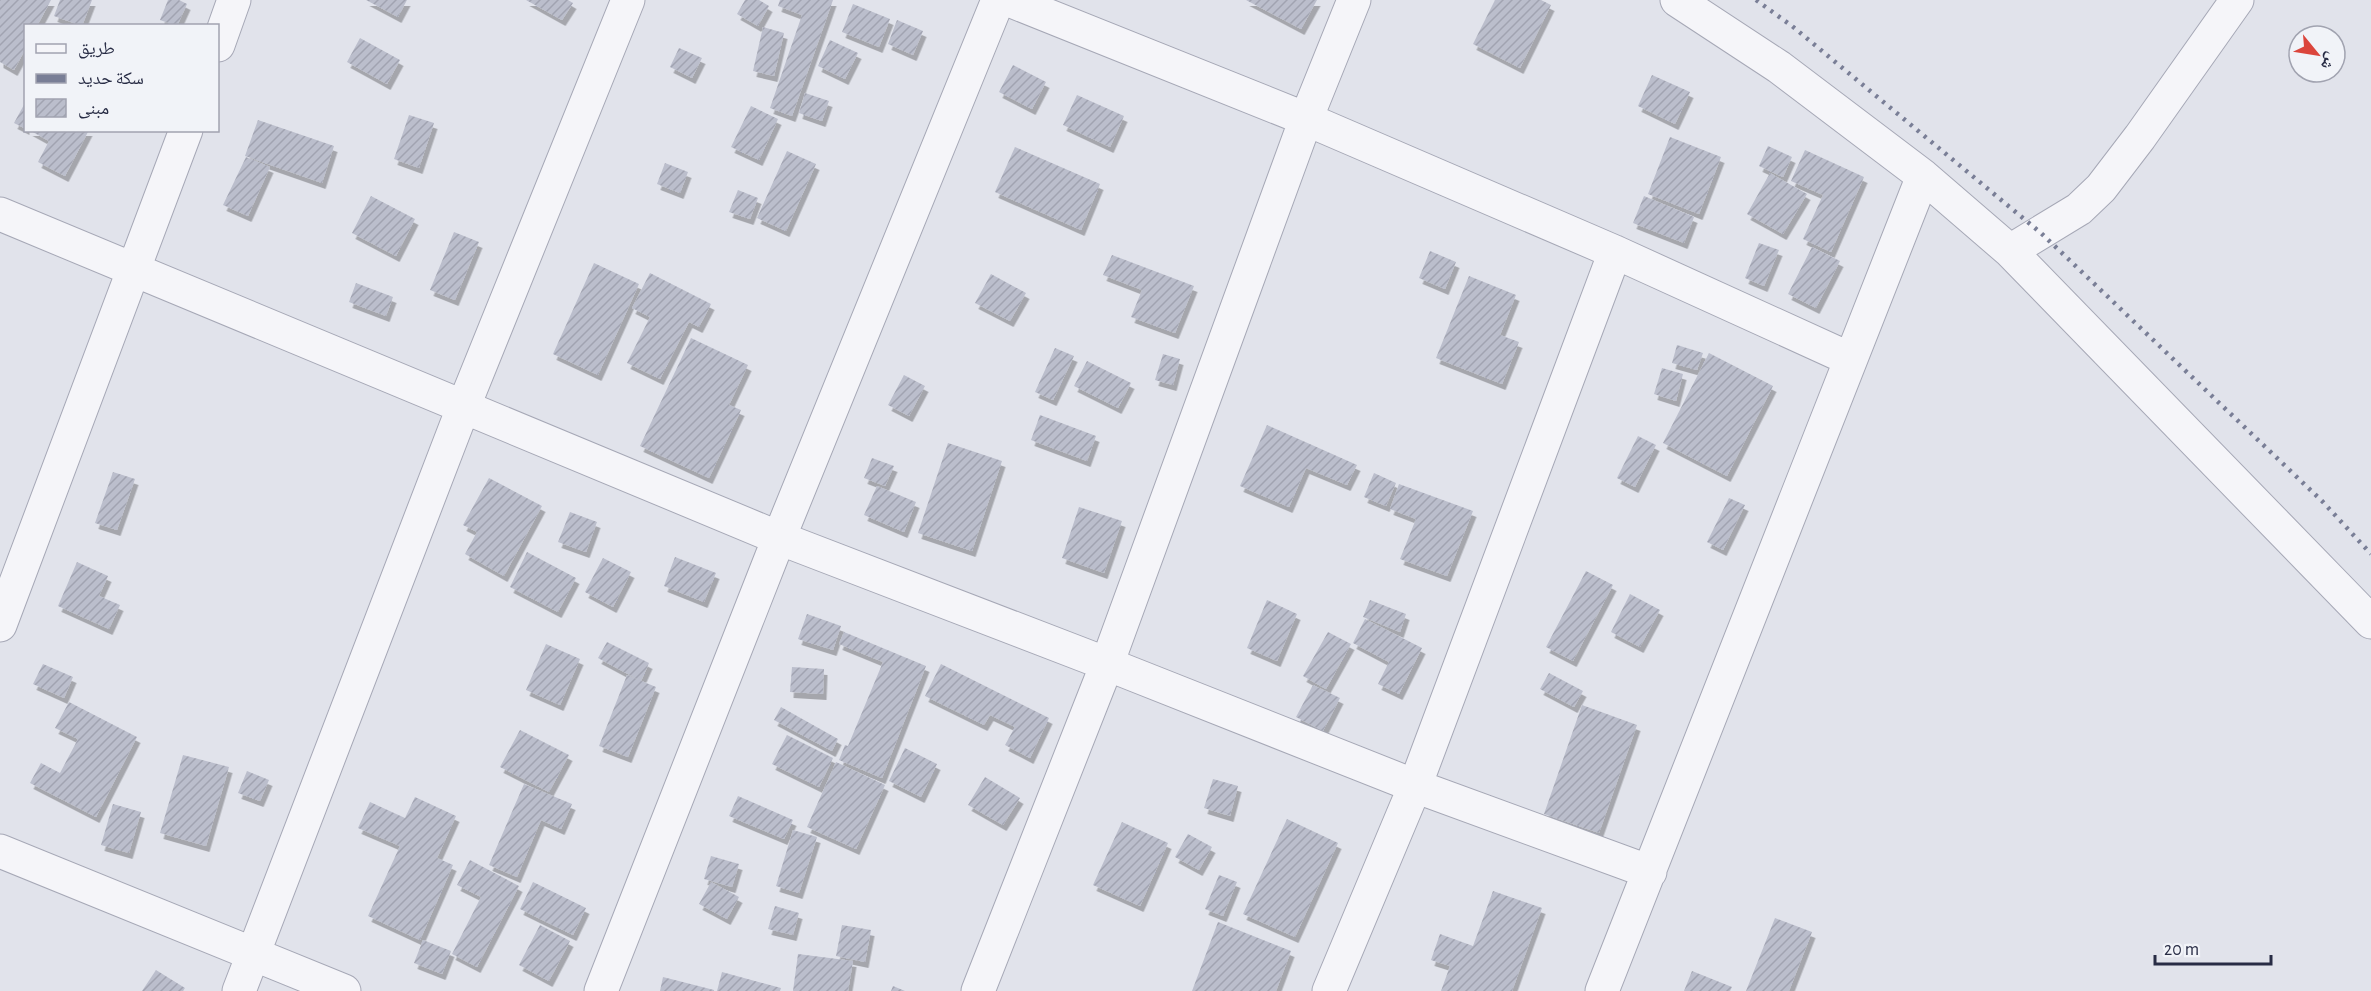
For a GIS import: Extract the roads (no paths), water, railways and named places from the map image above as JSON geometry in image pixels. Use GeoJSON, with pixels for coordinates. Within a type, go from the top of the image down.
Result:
{"type":"FeatureCollection","features":[{"type":"Feature","properties":{"kind":"street"},"geometry":{"type":"LineString","coordinates":[[219,42],[234,0]]}},
{"type":"Feature","properties":{"kind":"street"},"geometry":{"type":"LineString","coordinates":[[239,991],[463,408],[628,0]]}},
{"type":"Feature","properties":{"kind":"street"},"geometry":{"type":"LineString","coordinates":[[601,991],[779,538],[998,0]]}},
{"type":"Feature","properties":{"kind":"street"},"geometry":{"type":"LineString","coordinates":[[1009,0],[1306,119],[1615,252],[1850,359]]}},
{"type":"Feature","properties":{"kind":"street"},"geometry":{"type":"LineString","coordinates":[[978,991],[1107,664],[1306,119],[1354,0]]}},
{"type":"Feature","properties":{"kind":"street"},"geometry":{"type":"LineString","coordinates":[[1677,0],[1779,67],[1923,176],[2010,251],[2371,622]]}},
{"type":"Feature","properties":{"kind":"street"},"geometry":{"type":"LineString","coordinates":[[2010,251],[2079,209],[2102,188],[2236,0]]}},
{"type":"Feature","properties":{"kind":"street"},"geometry":{"type":"LineString","coordinates":[[0,625],[185,132]]}},
{"type":"Feature","properties":{"kind":"street"},"geometry":{"type":"LineString","coordinates":[[1602,991],[1923,176]]}},
{"type":"Feature","properties":{"kind":"street"},"geometry":{"type":"LineString","coordinates":[[0,214],[779,538],[1107,664],[1414,786],[1650,872]]}},
{"type":"Feature","properties":{"kind":"street"},"geometry":{"type":"LineString","coordinates":[[1329,991],[1414,786],[1615,252]]}},
{"type":"Feature","properties":{"kind":"street"},"geometry":{"type":"LineString","coordinates":[[0,851],[344,991]]}},
{"type":"Feature","properties":{"kind":"railway"},"geometry":{"type":"LineString","coordinates":[[1756,0],[1792,26],[2041,233],[2322,501],[2371,554]]}}]}
